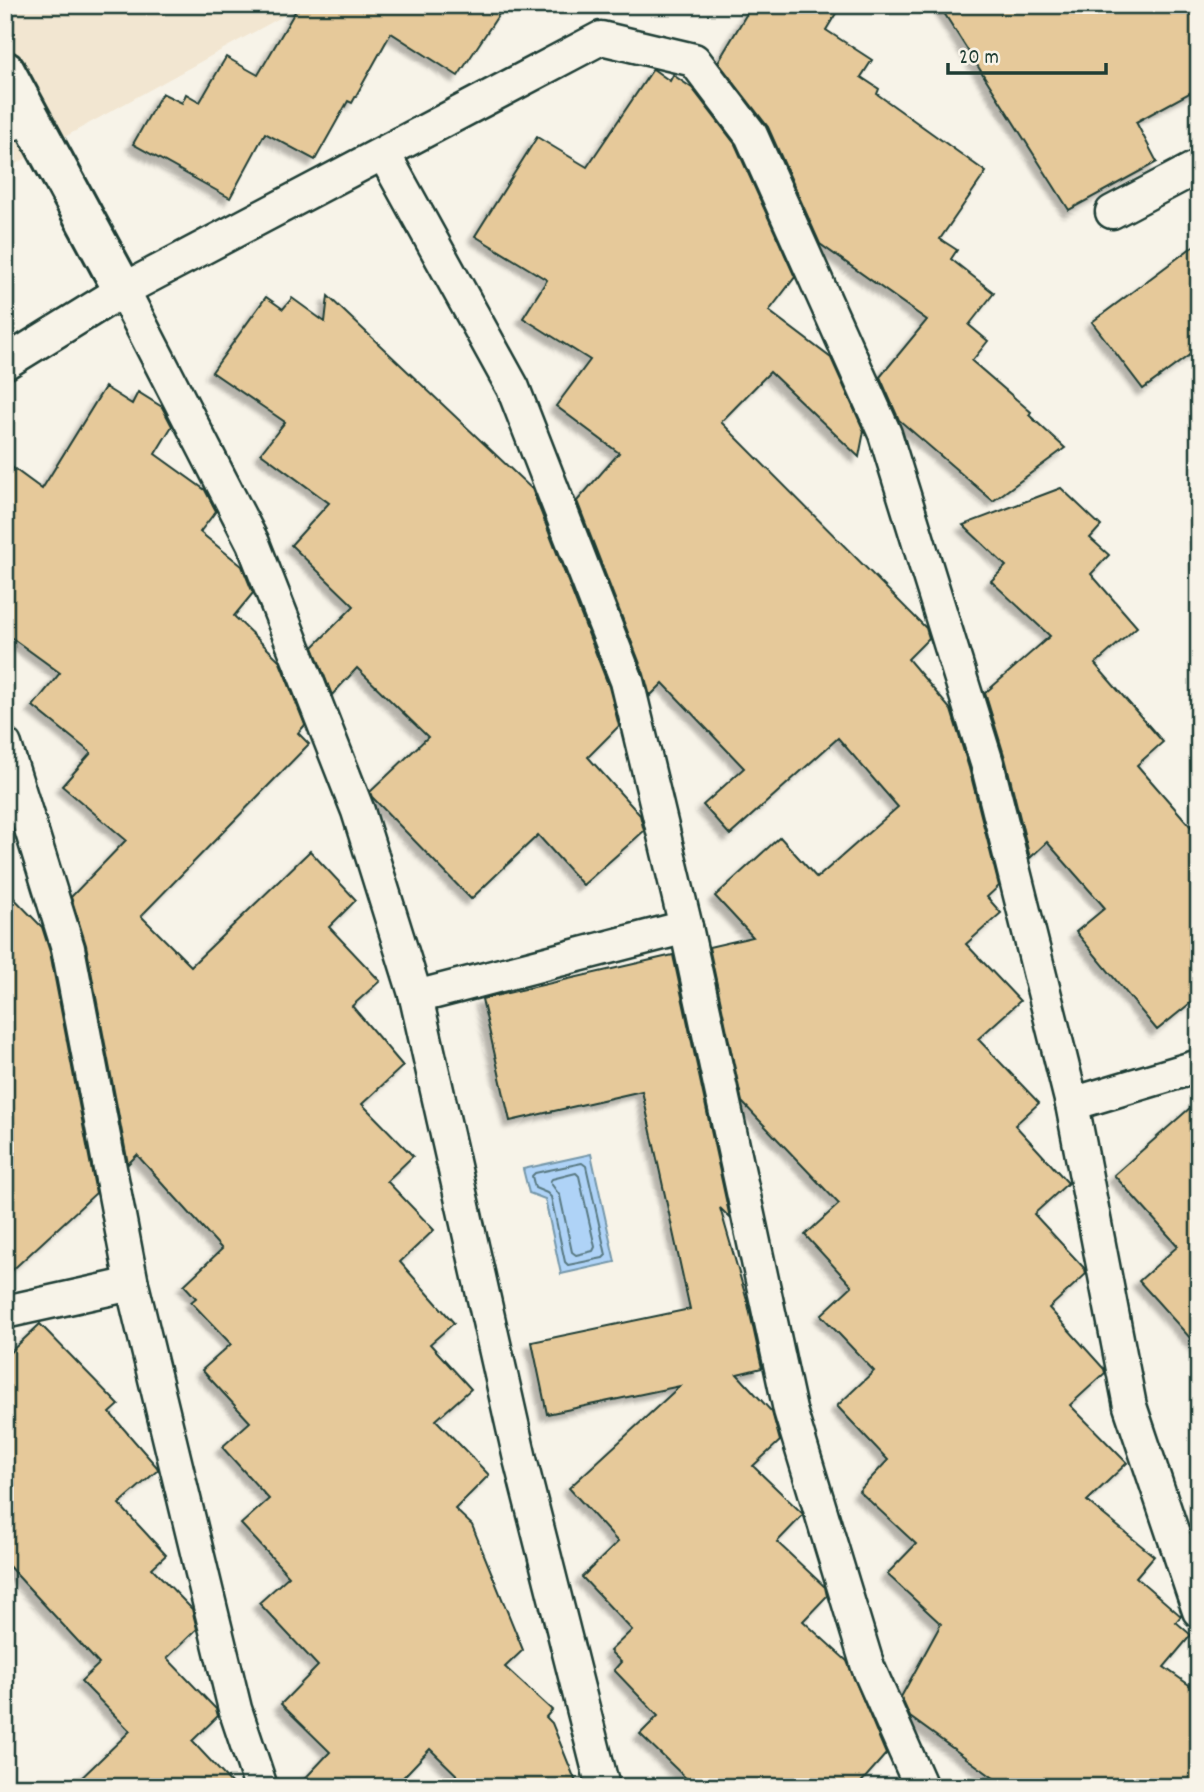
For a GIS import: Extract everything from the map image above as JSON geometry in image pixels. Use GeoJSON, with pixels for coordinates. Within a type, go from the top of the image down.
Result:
{"type":"FeatureCollection","features":[{"type":"Feature","properties":{"kind":"street"},"geometry":{"type":"LineString","coordinates":[[5,71],[17,121],[123,290]]}},
{"type":"Feature","properties":{"kind":"lane"},"geometry":{"type":"LineString","coordinates":[[5,363],[123,290],[601,38],[694,60],[751,135],[885,434],[987,762],[1072,1104],[1130,1406],[1199,1611]]}},
{"type":"Feature","properties":{"kind":"lane"},"geometry":{"type":"LineString","coordinates":[[384,154],[513,388],[626,681],[686,927],[790,1410],[868,1667],[921,1787]]}},
{"type":"Feature","properties":{"kind":"lane"},"geometry":{"type":"LineString","coordinates":[[1112,212],[1199,166]]}},
{"type":"Feature","properties":{"kind":"lane"},"geometry":{"type":"LineString","coordinates":[[123,290],[253,543],[358,811],[416,997],[520,1459],[603,1787]]}},
{"type":"Feature","properties":{"kind":"lane"},"geometry":{"type":"LineString","coordinates":[[5,745],[68,948],[132,1284],[235,1709],[261,1787]]}},
{"type":"Feature","properties":{"kind":"lane"},"geometry":{"type":"LineString","coordinates":[[416,997],[686,927]]}},
{"type":"Feature","properties":{"kind":"lane"},"geometry":{"type":"LineString","coordinates":[[1072,1104],[1199,1066]]}},
{"type":"Feature","properties":{"kind":"lane"},"geometry":{"type":"LineString","coordinates":[[5,1312],[132,1284]]}},
{"type":"Feature","properties":{"kind":"shaded area"},"geometry":{"type":"Polygon","coordinates":[[[5,5],[303,5],[5,170],[5,5]]]}},
{"type":"Feature","properties":{"kind":"water"},"geometry":{"type":"Polygon","coordinates":[[[591,1154],[615,1262],[561,1274],[545,1199],[529,1193],[523,1169],[591,1154]]]}},
{"type":"Feature","properties":{"kind":"building"},"geometry":{"type":"Polygon","coordinates":[[[299,5],[505,5],[458,76],[391,33],[352,103],[348,101],[315,160],[265,133],[230,198],[133,144],[162,93],[182,103],[186,94],[200,102],[226,57],[258,75],[299,5]]]}},
{"type":"Feature","properties":{"kind":"building"},"geometry":{"type":"Polygon","coordinates":[[[752,5],[841,5],[826,30],[872,60],[861,77],[879,89],[877,94],[986,172],[940,239],[957,250],[951,259],[994,293],[969,325],[988,341],[972,361],[1031,412],[1029,415],[1065,448],[993,501],[899,420],[880,377],[927,320],[820,244],[768,127],[718,62],[752,5]]]}},
{"type":"Feature","properties":{"kind":"building"},"geometry":{"type":"Polygon","coordinates":[[[939,5],[1199,5],[1199,88],[1136,122],[1157,162],[1069,210],[939,5]]]}},
{"type":"Feature","properties":{"kind":"building"},"geometry":{"type":"Polygon","coordinates":[[[653,69],[670,81],[673,75],[692,88],[735,144],[795,277],[769,311],[831,358],[864,431],[859,457],[770,372],[721,422],[926,628],[929,638],[908,659],[951,710],[969,768],[999,886],[987,897],[1001,913],[966,944],[1020,1001],[978,1039],[1039,1103],[1015,1125],[1068,1183],[1034,1214],[1085,1269],[1086,1274],[1049,1308],[1105,1373],[1070,1405],[1127,1463],[1087,1501],[1154,1556],[1136,1577],[1181,1616],[1176,1622],[1191,1635],[1164,1667],[1199,1692],[1199,1787],[1006,1787],[910,1717],[901,1697],[941,1624],[887,1574],[916,1544],[859,1491],[888,1460],[837,1406],[874,1371],[821,1315],[852,1286],[805,1235],[839,1204],[742,1102],[709,947],[753,937],[715,896],[780,837],[817,878],[898,807],[838,738],[730,835],[703,805],[744,768],[663,683],[650,696],[577,501],[619,453],[556,406],[590,360],[523,318],[547,280],[475,236],[537,137],[587,167],[653,69]]]}},
{"type":"Feature","properties":{"kind":"building"},"geometry":{"type":"Polygon","coordinates":[[[1199,242],[1199,348],[1143,389],[1092,322],[1199,242]]]}},
{"type":"Feature","properties":{"kind":"building"},"geometry":{"type":"Polygon","coordinates":[[[328,296],[532,489],[609,687],[619,726],[588,757],[640,815],[644,831],[583,885],[538,835],[471,899],[372,797],[370,792],[428,737],[357,668],[332,695],[313,647],[354,606],[291,545],[329,503],[261,453],[285,422],[212,372],[266,297],[283,309],[292,298],[325,322],[328,296]]]}},
{"type":"Feature","properties":{"kind":"building"},"geometry":{"type":"Polygon","coordinates":[[[105,387],[132,404],[138,392],[162,407],[172,426],[155,454],[205,490],[216,511],[200,532],[242,566],[253,593],[234,616],[279,660],[305,725],[298,733],[309,744],[141,916],[191,966],[310,851],[356,900],[329,927],[380,981],[352,1006],[403,1066],[362,1104],[413,1156],[387,1181],[434,1230],[400,1262],[454,1323],[430,1344],[471,1389],[436,1420],[489,1475],[455,1509],[472,1525],[523,1650],[505,1667],[552,1710],[546,1717],[552,1723],[578,1787],[469,1787],[430,1749],[394,1787],[297,1787],[330,1752],[281,1704],[318,1666],[259,1603],[289,1576],[241,1524],[269,1499],[222,1447],[250,1422],[202,1370],[231,1344],[191,1302],[196,1298],[184,1285],[222,1249],[137,1155],[128,1164],[86,945],[71,897],[126,840],[62,786],[91,753],[33,706],[60,673],[5,633],[5,462],[42,489],[105,387]]]}},
{"type":"Feature","properties":{"kind":"building"},"geometry":{"type":"Polygon","coordinates":[[[1061,488],[1101,526],[1090,538],[1109,555],[1091,574],[1137,627],[1095,664],[1163,742],[1137,765],[1199,836],[1199,996],[1157,1030],[1076,932],[1105,908],[1047,842],[1030,858],[1005,758],[985,693],[1050,636],[991,581],[1006,566],[963,525],[1061,488]]]}},
{"type":"Feature","properties":{"kind":"building"},"geometry":{"type":"Polygon","coordinates":[[[5,889],[42,927],[50,952],[96,1193],[5,1277],[5,889]]]}},
{"type":"Feature","properties":{"kind":"building"},"geometry":{"type":"Polygon","coordinates":[[[673,955],[730,1218],[720,1208],[748,1304],[762,1368],[737,1374],[772,1412],[780,1441],[753,1466],[803,1515],[777,1542],[825,1587],[827,1596],[803,1621],[847,1661],[886,1754],[857,1787],[695,1787],[640,1734],[658,1716],[614,1670],[621,1662],[610,1651],[632,1630],[582,1577],[618,1542],[569,1488],[680,1386],[547,1414],[532,1342],[690,1309],[642,1091],[510,1121],[482,999],[673,955]]]}},
{"type":"Feature","properties":{"kind":"building"},"geometry":{"type":"Polygon","coordinates":[[[1199,1100],[1199,1348],[1139,1281],[1178,1246],[1114,1175],[1199,1100]]]}},
{"type":"Feature","properties":{"kind":"building"},"geometry":{"type":"Polygon","coordinates":[[[40,1324],[119,1405],[110,1413],[157,1467],[158,1470],[119,1504],[166,1555],[152,1568],[192,1609],[197,1629],[167,1658],[216,1709],[218,1716],[192,1741],[235,1787],[72,1787],[130,1731],[81,1681],[99,1664],[5,1562],[5,1357],[40,1324]]]}}]}
